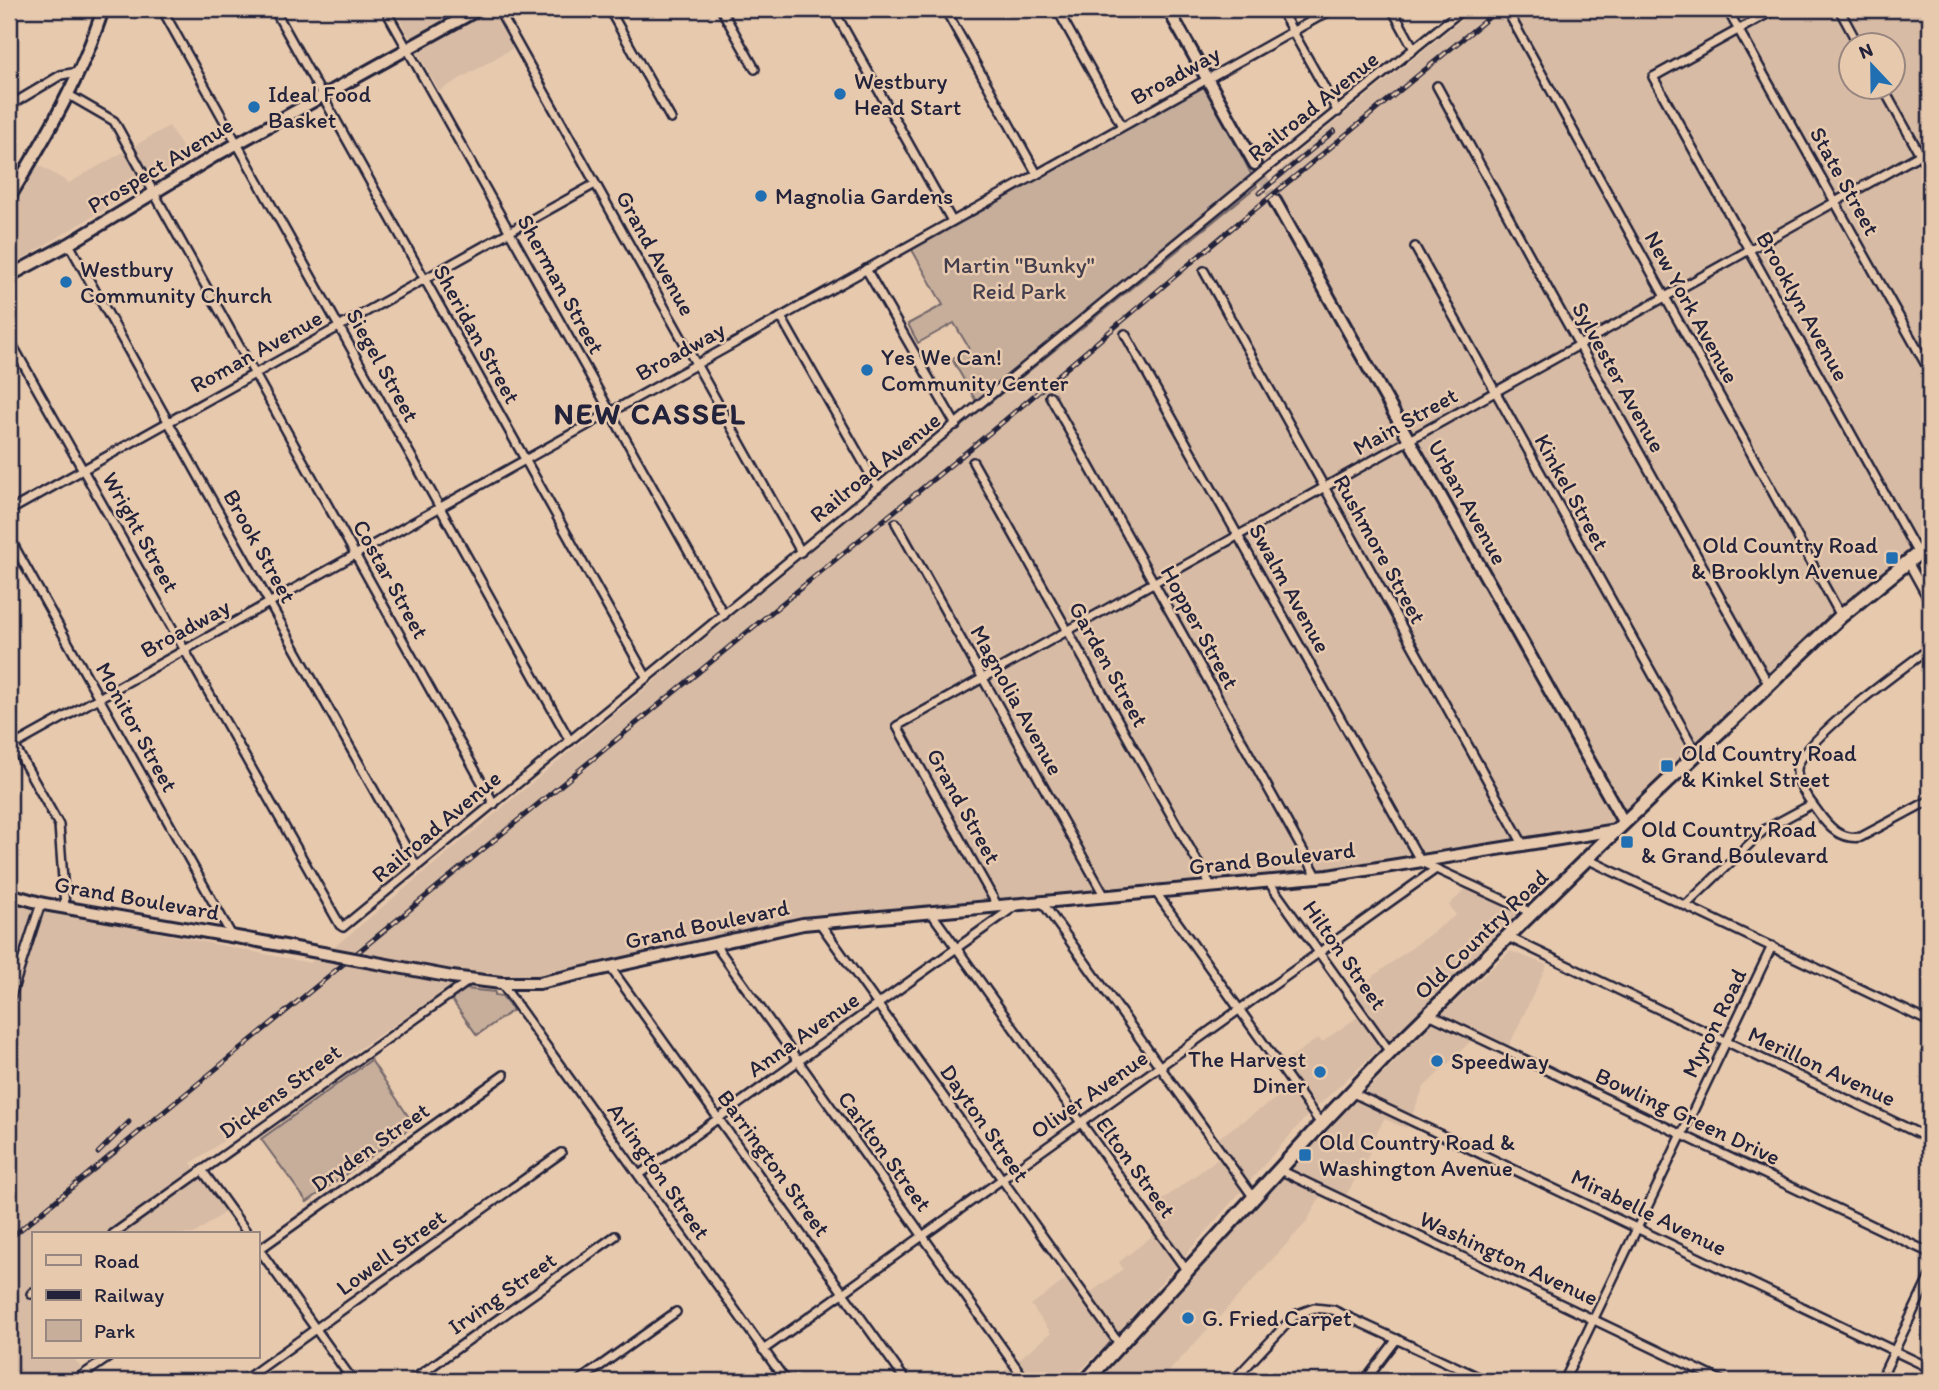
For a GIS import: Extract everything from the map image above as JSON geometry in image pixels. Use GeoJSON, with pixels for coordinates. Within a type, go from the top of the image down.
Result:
{"type":"FeatureCollection","features":[{"type":"Feature","properties":{"kind":"main road","name":"Old Country Road"},"geometry":{"type":"LineString","coordinates":[[1086,1381],[1390,1052],[1620,826],[1841,616],[1930,544]]}},
{"type":"Feature","properties":{"kind":"street"},"geometry":{"type":"LineString","coordinates":[[9,195],[69,95],[90,49],[103,9]]}},
{"type":"Feature","properties":{"kind":"street","name":"Siegel Street"},"geometry":{"type":"LineString","coordinates":[[162,9],[570,741]]}},
{"type":"Feature","properties":{"kind":"street","name":"Sheridan Street"},"geometry":{"type":"LineString","coordinates":[[274,9],[647,678]]}},
{"type":"Feature","properties":{"kind":"street","name":"Sherman Street"},"geometry":{"type":"LineString","coordinates":[[385,9],[724,615]]}},
{"type":"Feature","properties":{"kind":"street","name":"Prospect Avenue"},"geometry":{"type":"LineString","coordinates":[[9,276],[69,244],[237,144],[479,9]]}},
{"type":"Feature","properties":{"kind":"street","name":"Grand Avenue"},"geometry":{"type":"LineString","coordinates":[[498,9],[801,552]]}},
{"type":"Feature","properties":{"kind":"street"},"geometry":{"type":"LineString","coordinates":[[609,9],[671,119]]}},
{"type":"Feature","properties":{"kind":"street"},"geometry":{"type":"LineString","coordinates":[[721,9],[755,69]]}},
{"type":"Feature","properties":{"kind":"street"},"geometry":{"type":"LineString","coordinates":[[833,9],[952,221]]}},
{"type":"Feature","properties":{"kind":"street"},"geometry":{"type":"LineString","coordinates":[[945,9],[1037,174]]}},
{"type":"Feature","properties":{"kind":"street"},"geometry":{"type":"LineString","coordinates":[[1057,9],[1122,126]]}},
{"type":"Feature","properties":{"kind":"street"},"geometry":{"type":"LineString","coordinates":[[1168,9],[1255,164]]}},
{"type":"Feature","properties":{"kind":"street"},"geometry":{"type":"LineString","coordinates":[[1280,9],[1338,112]]}},
{"type":"Feature","properties":{"kind":"street","name":"Broadway"},"geometry":{"type":"LineString","coordinates":[[11,747],[1333,9]]}},
{"type":"Feature","properties":{"kind":"street"},"geometry":{"type":"LineString","coordinates":[[1392,9],[1414,49]]}},
{"type":"Feature","properties":{"kind":"street","name":"Railroad Avenue"},"geometry":{"type":"LineString","coordinates":[[343,927],[1463,9]]}},
{"type":"Feature","properties":{"kind":"street","name":"State Street"},"geometry":{"type":"LineString","coordinates":[[1727,9],[1930,372]]}},
{"type":"Feature","properties":{"kind":"street"},"geometry":{"type":"LineString","coordinates":[[1739,30],[1776,9]]}},
{"type":"Feature","properties":{"kind":"street"},"geometry":{"type":"LineString","coordinates":[[1839,9],[1851,32]]}},
{"type":"Feature","properties":{"kind":"street","name":"New York Avenue"},"geometry":{"type":"LineString","coordinates":[[1510,16],[1841,616]]}},
{"type":"Feature","properties":{"kind":"street","name":"Brooklyn Avenue"},"geometry":{"type":"LineString","coordinates":[[1739,30],[1653,77],[1750,250],[1913,558],[1930,602]]}},
{"type":"Feature","properties":{"kind":"street"},"geometry":{"type":"LineString","coordinates":[[9,106],[61,75],[78,72]]}},
{"type":"Feature","properties":{"kind":"street","name":"Sylvester Avenue"},"geometry":{"type":"LineString","coordinates":[[1437,86],[1769,685]]}},
{"type":"Feature","properties":{"kind":"street","name":"Costar Street"},"geometry":{"type":"LineString","coordinates":[[69,95],[114,121],[494,804]]}},
{"type":"Feature","properties":{"kind":"street"},"geometry":{"type":"LineString","coordinates":[[1891,102],[1930,172]]}},
{"type":"Feature","properties":{"kind":"street","name":"Main Street"},"geometry":{"type":"LineString","coordinates":[[897,726],[1930,149]]}},
{"type":"Feature","properties":{"kind":"street","name":"Roman Avenue"},"geometry":{"type":"LineString","coordinates":[[9,511],[595,184]]}},
{"type":"Feature","properties":{"kind":"street","name":"Urban Avenue"},"geometry":{"type":"LineString","coordinates":[[1275,201],[1620,826]]}},
{"type":"Feature","properties":{"kind":"street","name":"Brook Street"},"geometry":{"type":"LineString","coordinates":[[69,244],[417,867]]}},
{"type":"Feature","properties":{"kind":"street","name":"Kinkel Street"},"geometry":{"type":"LineString","coordinates":[[1415,247],[1697,754]]}},
{"type":"Feature","properties":{"kind":"street"},"geometry":{"type":"LineString","coordinates":[[866,269],[956,425]]}},
{"type":"Feature","properties":{"kind":"street","name":"Rushmore Street"},"geometry":{"type":"LineString","coordinates":[[1204,271],[1524,846]]}},
{"type":"Feature","properties":{"kind":"street"},"geometry":{"type":"LineString","coordinates":[[781,317],[878,488]]}},
{"type":"Feature","properties":{"kind":"street","name":"Swalm Avenue"},"geometry":{"type":"LineString","coordinates":[[1125,334],[1421,862]]}},
{"type":"Feature","properties":{"kind":"street","name":"Wright Street"},"geometry":{"type":"LineString","coordinates":[[9,339],[289,838],[343,927]]}},
{"type":"Feature","properties":{"kind":"street","name":"Hopper Street"},"geometry":{"type":"LineString","coordinates":[[1050,396],[1317,876]]}},
{"type":"Feature","properties":{"kind":"street","name":"Garden Street"},"geometry":{"type":"LineString","coordinates":[[973,462],[1211,886]]}},
{"type":"Feature","properties":{"kind":"street","name":"Magnolia Avenue"},"geometry":{"type":"LineString","coordinates":[[895,523],[1104,895]]}},
{"type":"Feature","properties":{"kind":"street","name":"Monitor Street"},"geometry":{"type":"LineString","coordinates":[[9,537],[237,937]]}},
{"type":"Feature","properties":{"kind":"street"},"geometry":{"type":"LineString","coordinates":[[1930,648],[1847,713],[1802,756],[1797,777],[1826,824],[1842,835],[1853,838],[1861,837],[1930,800]]}},
{"type":"Feature","properties":{"kind":"street","name":"Grand Street"},"geometry":{"type":"LineString","coordinates":[[897,726],[997,905]]}},
{"type":"Feature","properties":{"kind":"street"},"geometry":{"type":"LineString","coordinates":[[9,736],[11,747],[59,825],[65,908]]}},
{"type":"Feature","properties":{"kind":"street"},"geometry":{"type":"LineString","coordinates":[[1686,905],[1764,830],[1812,804]]}},
{"type":"Feature","properties":{"kind":"street","name":"Grand Boulevard"},"geometry":{"type":"LineString","coordinates":[[9,894],[65,908],[452,977],[501,984],[539,983],[778,928],[819,922],[1317,876],[1524,846],[1620,826]]}},
{"type":"Feature","properties":{"kind":"street"},"geometry":{"type":"LineString","coordinates":[[1587,859],[1930,1022]]}},
{"type":"Feature","properties":{"kind":"street"},"geometry":{"type":"LineString","coordinates":[[1421,862],[1532,913]]}},
{"type":"Feature","properties":{"kind":"street","name":"Oliver Avenue"},"geometry":{"type":"LineString","coordinates":[[764,1350],[1436,869]]}},
{"type":"Feature","properties":{"kind":"street","name":"Hilton Street"},"geometry":{"type":"LineString","coordinates":[[1268,881],[1390,1052]]}},
{"type":"Feature","properties":{"kind":"street"},"geometry":{"type":"LineString","coordinates":[[1155,891],[1321,1124]]}},
{"type":"Feature","properties":{"kind":"street"},"geometry":{"type":"LineString","coordinates":[[1042,902],[1254,1198]]}},
{"type":"Feature","properties":{"kind":"street"},"geometry":{"type":"LineString","coordinates":[[9,1002],[41,903]]}},
{"type":"Feature","properties":{"kind":"street","name":"Anna Avenue"},"geometry":{"type":"LineString","coordinates":[[639,1175],[1018,903]]}},
{"type":"Feature","properties":{"kind":"street"},"geometry":{"type":"LineString","coordinates":[[930,911],[956,948]]}},
{"type":"Feature","properties":{"kind":"street","name":"Dayton Street"},"geometry":{"type":"LineString","coordinates":[[819,922],[1121,1346]]}},
{"type":"Feature","properties":{"kind":"street","name":"Merillon Avenue"},"geometry":{"type":"LineString","coordinates":[[1507,937],[1930,1139]]}},
{"type":"Feature","properties":{"kind":"street","name":"Carlton Street"},"geometry":{"type":"LineString","coordinates":[[714,943],[1026,1381]]}},
{"type":"Feature","properties":{"kind":"street","name":"Myron Road"},"geometry":{"type":"LineString","coordinates":[[1564,1381],[1772,946]]}},
{"type":"Feature","properties":{"kind":"street","name":"Elton Street"},"geometry":{"type":"LineString","coordinates":[[956,948],[1187,1272]]}},
{"type":"Feature","properties":{"kind":"street","name":"Barrington Street"},"geometry":{"type":"LineString","coordinates":[[610,967],[906,1381]]}},
{"type":"Feature","properties":{"kind":"street","name":"Dickens Street"},"geometry":{"type":"LineString","coordinates":[[116,1232],[470,980]]}},
{"type":"Feature","properties":{"kind":"street","name":"Arlington Street"},"geometry":{"type":"LineString","coordinates":[[501,984],[786,1381]]}},
{"type":"Feature","properties":{"kind":"street","name":"Bowling Green Drive"},"geometry":{"type":"LineString","coordinates":[[1429,1014],[1930,1253]]}},
{"type":"Feature","properties":{"kind":"street","name":"Dryden Street"},"geometry":{"type":"LineString","coordinates":[[259,1248],[504,1075]]}},
{"type":"Feature","properties":{"kind":"street","name":"Mirabelle Avenue"},"geometry":{"type":"LineString","coordinates":[[1351,1092],[1930,1368]]}},
{"type":"Feature","properties":{"kind":"street","name":"Lowell Street"},"geometry":{"type":"LineString","coordinates":[[243,1381],[561,1153]]}},
{"type":"Feature","properties":{"kind":"street"},"geometry":{"type":"LineString","coordinates":[[202,1170],[247,1232]]}},
{"type":"Feature","properties":{"kind":"street","name":"Washington Avenue"},"geometry":{"type":"LineString","coordinates":[[1280,1170],[1722,1381]]}},
{"type":"Feature","properties":{"kind":"street","name":"Irving Street"},"geometry":{"type":"LineString","coordinates":[[411,1381],[615,1236]]}},
{"type":"Feature","properties":{"kind":"street"},"geometry":{"type":"LineString","coordinates":[[259,1250],[353,1381]]}},
{"type":"Feature","properties":{"kind":"street"},"geometry":{"type":"LineString","coordinates":[[1880,1381],[1930,1276]]}},
{"type":"Feature","properties":{"kind":"street"},"geometry":{"type":"LineString","coordinates":[[1233,1381],[1289,1320],[1314,1308],[1333,1310],[1397,1339],[1471,1378],[1486,1381]]}},
{"type":"Feature","properties":{"kind":"street"},"geometry":{"type":"LineString","coordinates":[[579,1381],[676,1312]]}},
{"type":"Feature","properties":{"kind":"street"},"geometry":{"type":"LineString","coordinates":[[1364,1381],[1397,1339]]}},
{"type":"Feature","properties":{"kind":"street"},"geometry":{"type":"LineString","coordinates":[[74,1381],[108,1358]]}},
{"type":"Feature","properties":{"kind":"shaded area"},"geometry":{"type":"Polygon","coordinates":[[[394,9],[490,9],[513,48],[439,91],[394,9]]]}},
{"type":"Feature","properties":{"kind":"shaded area"},"geometry":{"type":"Polygon","coordinates":[[[1475,9],[1930,9],[1930,537],[1874,581],[1611,825],[1297,874],[793,919],[525,978],[466,976],[191,1163],[225,1212],[197,1232],[32,1232],[32,1358],[74,1358],[81,1368],[63,1381],[9,1381],[9,903],[310,963],[339,943],[981,410],[1257,186],[1270,206],[1281,197],[1271,178],[1307,145],[1475,9]]]}},
{"type":"Feature","properties":{"kind":"shaded area"},"geometry":{"type":"Polygon","coordinates":[[[169,126],[189,158],[9,267],[9,210],[37,164],[69,183],[169,126]]]}},
{"type":"Feature","properties":{"kind":"shaded area"},"geometry":{"type":"Polygon","coordinates":[[[1467,888],[1523,915],[1306,1117],[1111,1340],[1070,1381],[992,1381],[1051,1333],[1031,1305],[1072,1275],[1087,1295],[1123,1269],[1119,1262],[1160,1230],[1147,1211],[1226,1153],[1218,1138],[1297,1084],[1283,1063],[1318,1038],[1322,1042],[1366,1011],[1352,992],[1456,915],[1449,905],[1467,888]]]}},
{"type":"Feature","properties":{"kind":"shaded area"},"geometry":{"type":"Polygon","coordinates":[[[1510,951],[1547,965],[1508,1048],[1476,1036],[1424,1087],[1406,1128],[1384,1119],[1368,1151],[1370,1153],[1344,1199],[1324,1191],[1305,1224],[1160,1381],[1099,1381],[1288,1171],[1439,1017],[1510,951]]]}},
{"type":"Feature","properties":{"kind":"green space","name":"Martin \"Bunky\" Reid Park"},"geometry":{"type":"Polygon","coordinates":[[[1206,84],[1257,186],[981,410],[952,359],[969,348],[954,323],[918,343],[908,324],[943,305],[911,248],[1206,84]]]}},
{"type":"Feature","properties":{"kind":"green space"},"geometry":{"type":"Polygon","coordinates":[[[466,989],[495,992],[495,995],[502,996],[513,1010],[477,1035],[451,999],[466,989]]]}},
{"type":"Feature","properties":{"kind":"green space"},"geometry":{"type":"Polygon","coordinates":[[[371,1060],[414,1125],[307,1202],[261,1139],[371,1060]]]}},
{"type":"Feature","properties":{"kind":"tunnel"},"geometry":{"type":"LineString","coordinates":[[1255,164],[1275,201]]}},
{"type":"Feature","properties":{"kind":"railway"},"geometry":{"type":"LineString","coordinates":[[9,1239],[1004,421],[1226,233],[1499,9]]}},
{"type":"Feature","properties":{"kind":"railway"},"geometry":{"type":"LineString","coordinates":[[1259,193],[1334,131]]}},
{"type":"Feature","properties":{"kind":"railway"},"geometry":{"type":"LineString","coordinates":[[98,1153],[129,1122]]}},
{"type":"Feature","properties":{"kind":"place","name":"Westbury Head Start"},"geometry":{"type":"Point","coordinates":[840,94]}},
{"type":"Feature","properties":{"kind":"place","name":"Ideal Food Basket"},"geometry":{"type":"Point","coordinates":[254,107]}},
{"type":"Feature","properties":{"kind":"place","name":"Magnolia Gardens"},"geometry":{"type":"Point","coordinates":[761,196]}},
{"type":"Feature","properties":{"kind":"place","name":"Westbury Community Church"},"geometry":{"type":"Point","coordinates":[66,282]}},
{"type":"Feature","properties":{"kind":"place","name":"Yes We Can! Community Center"},"geometry":{"type":"Point","coordinates":[867,370]}},
{"type":"Feature","properties":{"kind":"place","name":"Old Country Road & Brooklyn Avenue"},"geometry":{"type":"Point","coordinates":[1892,558]}},
{"type":"Feature","properties":{"kind":"place","name":"Old Country Road & Kinkel Street"},"geometry":{"type":"Point","coordinates":[1667,766]}},
{"type":"Feature","properties":{"kind":"place","name":"Old Country Road & Grand Boulevard"},"geometry":{"type":"Point","coordinates":[1627,842]}},
{"type":"Feature","properties":{"kind":"place","name":"Speedway"},"geometry":{"type":"Point","coordinates":[1437,1061]}},
{"type":"Feature","properties":{"kind":"place","name":"The Harvest Diner"},"geometry":{"type":"Point","coordinates":[1320,1072]}},
{"type":"Feature","properties":{"kind":"place","name":"Old Country Road & Washington Avenue"},"geometry":{"type":"Point","coordinates":[1305,1155]}},
{"type":"Feature","properties":{"kind":"place","name":"G. Fried Carpet"},"geometry":{"type":"Point","coordinates":[1188,1318]}},
{"type":"Feature","properties":{"kind":"district","name":"NEW CASSEL"},"geometry":{"type":"Point","coordinates":[650,413]}}]}
